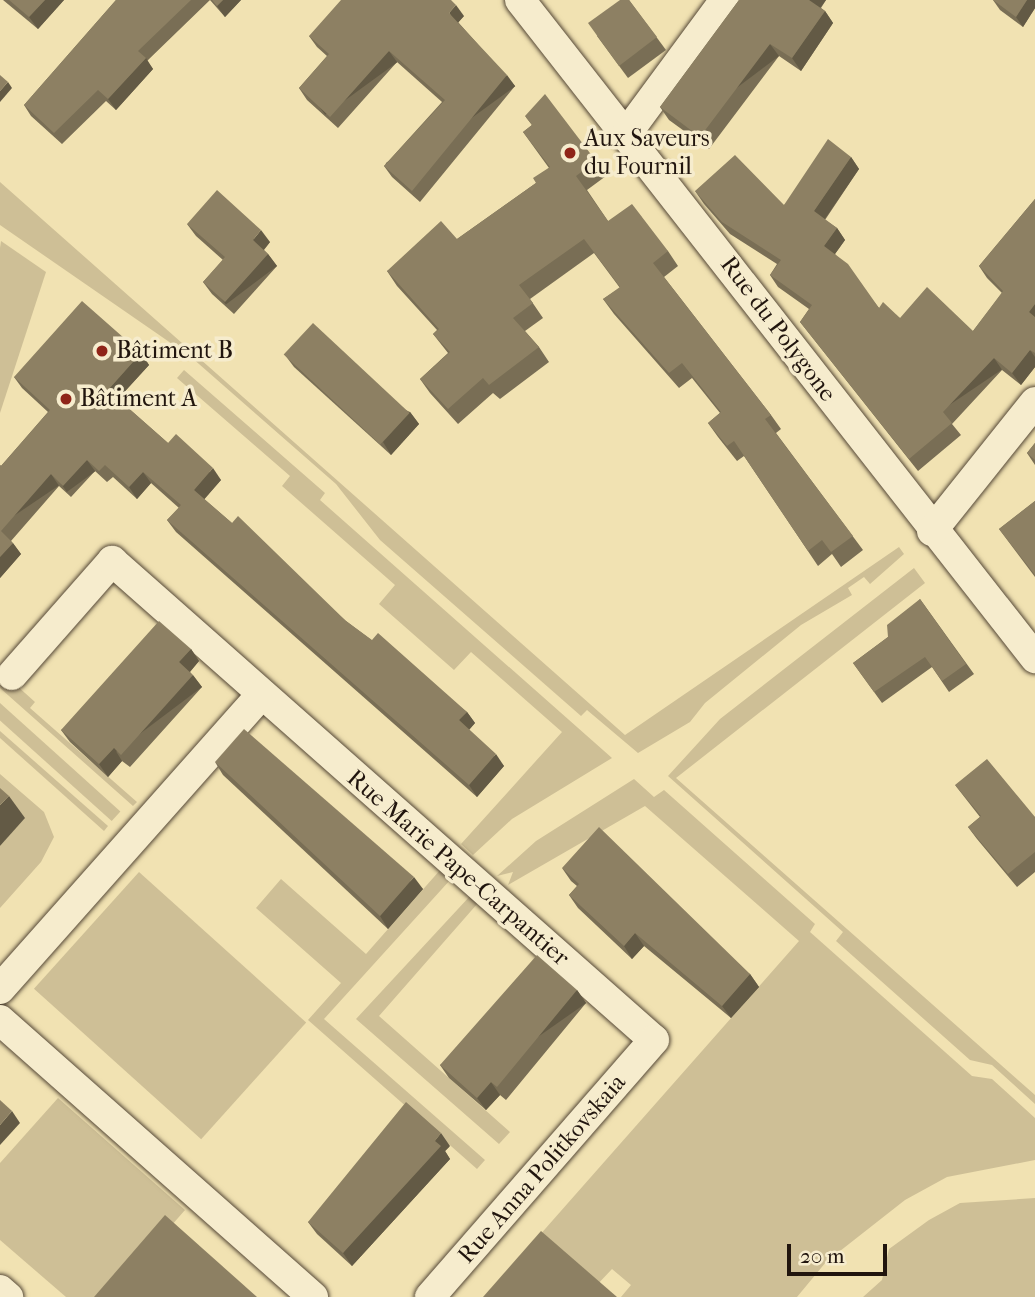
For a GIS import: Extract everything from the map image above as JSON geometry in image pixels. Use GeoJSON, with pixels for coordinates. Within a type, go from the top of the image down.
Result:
{"type":"FeatureCollection","features":[{"type":"Feature","properties":{"kind":"street","name":"Rue du Polygone"},"geometry":{"type":"LineString","coordinates":[[520,0],[627,133],[932,531],[1035,658]]}},
{"type":"Feature","properties":{"kind":"street"},"geometry":{"type":"LineString","coordinates":[[627,133],[725,0]]}},
{"type":"Feature","properties":{"kind":"street"},"geometry":{"type":"LineString","coordinates":[[932,531],[1035,402]]}},
{"type":"Feature","properties":{"kind":"street","name":"Rue Marie Pape-Carpantier"},"geometry":{"type":"LineString","coordinates":[[12,675],[111,561],[654,1040]]}},
{"type":"Feature","properties":{"kind":"street"},"geometry":{"type":"LineString","coordinates":[[0,989],[261,695]]}},
{"type":"Feature","properties":{"kind":"street"},"geometry":{"type":"LineString","coordinates":[[0,1020],[313,1297]]}},
{"type":"Feature","properties":{"kind":"street","name":"Rue Anna Politkovskaia"},"geometry":{"type":"LineString","coordinates":[[430,1297],[654,1040]]}},
{"type":"Feature","properties":{"kind":"street"},"geometry":{"type":"LineString","coordinates":[[0,1290],[8,1297]]}},
{"type":"Feature","properties":{"kind":"shaded area"},"geometry":{"type":"Polygon","coordinates":[[[0,182],[625,735],[899,547],[904,554],[870,584],[864,577],[848,588],[852,595],[801,625],[705,703],[690,722],[638,753],[587,710],[581,716],[380,540],[336,484],[191,357],[0,225],[0,182]]]}},
{"type":"Feature","properties":{"kind":"shaded area"},"geometry":{"type":"Polygon","coordinates":[[[1,241],[46,272],[0,413],[0,248],[1,241]]]}},
{"type":"Feature","properties":{"kind":"shaded area"},"geometry":{"type":"Polygon","coordinates":[[[184,370],[325,493],[320,500],[612,758],[512,819],[473,855],[461,844],[562,732],[471,652],[454,670],[379,604],[395,585],[282,486],[290,476],[177,378],[184,370]]]}},
{"type":"Feature","properties":{"kind":"shaded area"},"geometry":{"type":"Polygon","coordinates":[[[914,568],[925,583],[676,778],[1035,1095],[1035,1104],[992,1065],[970,1060],[836,941],[843,932],[668,776],[720,719],[914,568]]]}},
{"type":"Feature","properties":{"kind":"shaded area"},"geometry":{"type":"Polygon","coordinates":[[[0,680],[15,684],[35,702],[30,708],[137,802],[133,806],[0,688],[0,680]]]}},
{"type":"Feature","properties":{"kind":"shaded area"},"geometry":{"type":"Polygon","coordinates":[[[0,703],[120,811],[112,821],[0,720],[0,703]]]}},
{"type":"Feature","properties":{"kind":"shaded area"},"geometry":{"type":"Polygon","coordinates":[[[0,731],[108,826],[104,831],[0,738],[0,731]]]}},
{"type":"Feature","properties":{"kind":"shaded area"},"geometry":{"type":"Polygon","coordinates":[[[0,774],[44,812],[54,837],[41,862],[0,908],[0,846],[24,818],[0,795],[0,774]]]}},
{"type":"Feature","properties":{"kind":"shaded area"},"geometry":{"type":"Polygon","coordinates":[[[634,779],[654,797],[664,790],[815,924],[810,932],[972,1076],[992,1079],[1035,1118],[1035,1160],[947,1177],[905,1200],[826,1262],[797,1297],[621,1297],[631,1285],[612,1269],[595,1287],[538,1237],[799,941],[645,806],[508,885],[513,872],[497,876],[536,841],[634,779]]]}},
{"type":"Feature","properties":{"kind":"shaded area"},"geometry":{"type":"Polygon","coordinates":[[[441,869],[451,879],[324,1019],[485,1160],[477,1169],[308,1020],[341,983],[256,908],[281,879],[366,954],[441,869]]]}},
{"type":"Feature","properties":{"kind":"shaded area"},"geometry":{"type":"Polygon","coordinates":[[[139,872],[306,1023],[201,1139],[34,989],[139,872]]]}},
{"type":"Feature","properties":{"kind":"shaded area"},"geometry":{"type":"Polygon","coordinates":[[[470,896],[478,903],[379,1016],[510,1132],[499,1144],[356,1019],[470,896]]]}},
{"type":"Feature","properties":{"kind":"shaded area"},"geometry":{"type":"Polygon","coordinates":[[[58,1098],[185,1210],[109,1297],[66,1297],[0,1240],[0,1163],[58,1098]]]}},
{"type":"Feature","properties":{"kind":"shaded area"},"geometry":{"type":"Polygon","coordinates":[[[1035,1198],[1035,1297],[863,1297],[882,1280],[889,1249],[929,1220],[960,1203],[1035,1198]]]}},
{"type":"Feature","properties":{"kind":"building"},"geometry":{"type":"Polygon","coordinates":[[[9,0],[45,0],[29,17],[9,0]]]}},
{"type":"Feature","properties":{"kind":"building"},"geometry":{"type":"Polygon","coordinates":[[[116,0],[191,0],[138,51],[146,58],[108,99],[98,90],[54,133],[24,105],[116,0]]]}},
{"type":"Feature","properties":{"kind":"building"},"geometry":{"type":"Polygon","coordinates":[[[212,0],[223,0],[217,6],[212,0]]]}},
{"type":"Feature","properties":{"kind":"building"},"geometry":{"type":"Polygon","coordinates":[[[341,0],[451,0],[456,5],[449,13],[507,75],[412,191],[384,166],[445,100],[389,51],[330,117],[299,88],[329,54],[309,36],[341,0]]]}},
{"type":"Feature","properties":{"kind":"building"},"geometry":{"type":"Polygon","coordinates":[[[620,0],[629,0],[657,37],[619,66],[588,23],[620,0]]]}},
{"type":"Feature","properties":{"kind":"building"},"geometry":{"type":"Polygon","coordinates":[[[739,0],[809,0],[825,11],[792,58],[770,44],[700,137],[660,107],[739,0]]]}},
{"type":"Feature","properties":{"kind":"building"},"geometry":{"type":"Polygon","coordinates":[[[993,0],[1027,0],[1016,17],[993,0]]]}},
{"type":"Feature","properties":{"kind":"building"},"geometry":{"type":"Polygon","coordinates":[[[0,75],[8,82],[0,91],[0,75]]]}},
{"type":"Feature","properties":{"kind":"building"},"geometry":{"type":"Polygon","coordinates":[[[545,94],[596,161],[576,176],[608,221],[632,204],[668,251],[653,263],[771,415],[765,419],[853,536],[831,552],[822,540],[808,551],[734,441],[727,446],[708,423],[721,412],[682,363],[669,373],[603,299],[620,287],[584,239],[519,285],[533,303],[513,318],[539,347],[489,385],[483,378],[448,409],[420,379],[450,352],[433,334],[439,329],[387,271],[441,221],[457,239],[536,183],[533,178],[550,167],[523,132],[532,125],[525,116],[545,94]]]}},
{"type":"Feature","properties":{"kind":"building"},"geometry":{"type":"Polygon","coordinates":[[[828,139],[851,157],[814,211],[837,228],[824,246],[848,264],[879,308],[883,302],[900,318],[927,287],[973,331],[1003,291],[979,266],[1035,199],[1035,304],[1029,312],[1035,317],[1035,353],[1030,350],[1012,373],[994,358],[943,412],[952,423],[909,459],[800,322],[812,305],[770,275],[781,260],[722,222],[695,191],[735,155],[784,205],[828,139]]]}},
{"type":"Feature","properties":{"kind":"building"},"geometry":{"type":"Polygon","coordinates":[[[217,190],[261,230],[253,240],[268,254],[225,302],[203,282],[225,257],[187,224],[217,190]]]}},
{"type":"Feature","properties":{"kind":"building"},"geometry":{"type":"Polygon","coordinates":[[[82,301],[141,353],[108,390],[168,443],[176,434],[213,468],[194,490],[232,523],[238,516],[346,621],[372,640],[378,633],[467,712],[459,720],[496,754],[469,785],[167,520],[181,505],[143,472],[129,487],[105,465],[99,471],[87,460],[63,486],[51,474],[1,531],[13,543],[0,557],[0,465],[50,410],[14,377],[82,301]]]}},
{"type":"Feature","properties":{"kind":"building"},"geometry":{"type":"Polygon","coordinates":[[[313,323],[410,413],[380,444],[284,354],[313,323]]]}},
{"type":"Feature","properties":{"kind":"building"},"geometry":{"type":"Polygon","coordinates":[[[1035,443],[1035,460],[1027,453],[1035,443]]]}},
{"type":"Feature","properties":{"kind":"building"},"geometry":{"type":"Polygon","coordinates":[[[1035,501],[1035,575],[999,529],[1035,501]]]}},
{"type":"Feature","properties":{"kind":"building"},"geometry":{"type":"Polygon","coordinates":[[[920,599],[966,664],[942,681],[925,657],[874,692],[853,663],[888,637],[887,625],[920,599]]]}},
{"type":"Feature","properties":{"kind":"building"},"geometry":{"type":"Polygon","coordinates":[[[159,621],[191,649],[179,662],[193,675],[121,755],[114,748],[99,764],[61,730],[159,621]]]}},
{"type":"Feature","properties":{"kind":"building"},"geometry":{"type":"Polygon","coordinates":[[[244,729],[414,877],[380,916],[215,762],[244,729]]]}},
{"type":"Feature","properties":{"kind":"building"},"geometry":{"type":"Polygon","coordinates":[[[987,759],[1035,817],[1035,852],[1008,874],[968,827],[981,816],[955,785],[987,759]]]}},
{"type":"Feature","properties":{"kind":"building"},"geometry":{"type":"Polygon","coordinates":[[[0,788],[9,796],[0,805],[0,788]]]}},
{"type":"Feature","properties":{"kind":"building"},"geometry":{"type":"Polygon","coordinates":[[[599,827],[750,974],[722,1006],[635,933],[624,946],[569,895],[579,884],[562,868],[599,827]]]}},
{"type":"Feature","properties":{"kind":"building"},"geometry":{"type":"Polygon","coordinates":[[[537,955],[577,990],[497,1087],[491,1082],[477,1098],[440,1065],[537,955]]]}},
{"type":"Feature","properties":{"kind":"building"},"geometry":{"type":"Polygon","coordinates":[[[0,1100],[12,1111],[0,1125],[0,1100]]]}},
{"type":"Feature","properties":{"kind":"building"},"geometry":{"type":"Polygon","coordinates":[[[406,1102],[441,1133],[435,1141],[441,1146],[343,1253],[308,1222],[406,1102]]]}},
{"type":"Feature","properties":{"kind":"building"},"geometry":{"type":"Polygon","coordinates":[[[165,1215],[257,1297],[94,1297],[165,1215]]]}},
{"type":"Feature","properties":{"kind":"building"},"geometry":{"type":"Polygon","coordinates":[[[541,1231],[617,1297],[483,1297],[541,1231]]]}},
{"type":"Feature","properties":{"kind":"place","name":"Aux Saveurs du Fournil"},"geometry":{"type":"Point","coordinates":[570,153]}},
{"type":"Feature","properties":{"kind":"place","name":"Bâtiment B"},"geometry":{"type":"Point","coordinates":[102,351]}},
{"type":"Feature","properties":{"kind":"place","name":"Bâtiment A"},"geometry":{"type":"Point","coordinates":[66,399]}}]}
